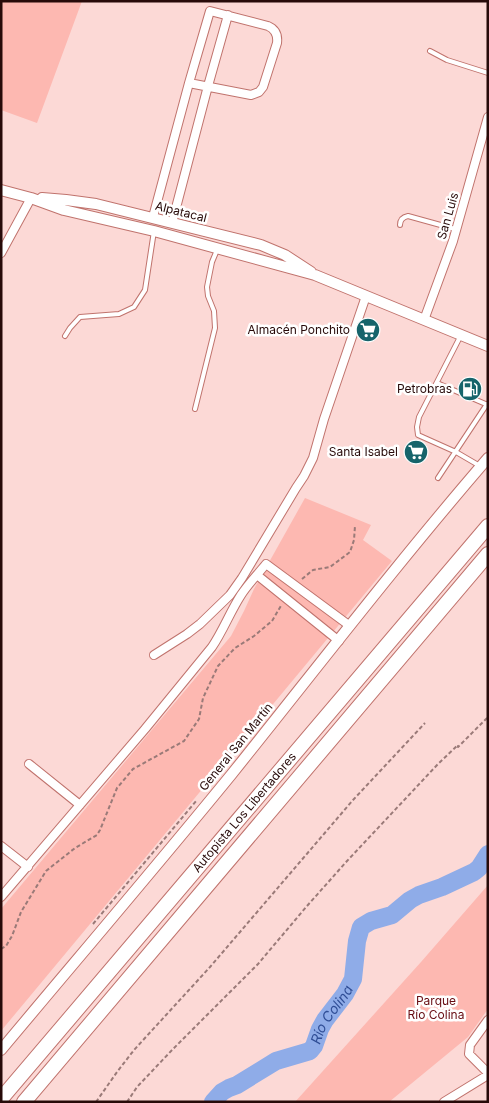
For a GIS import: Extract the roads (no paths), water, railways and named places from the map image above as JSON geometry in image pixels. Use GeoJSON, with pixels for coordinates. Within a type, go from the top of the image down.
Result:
{"type":"FeatureCollection","features":[{"type":"Feature","properties":{"kind":"highway","name":"Autopista Los Libertadores"},"geometry":{"type":"LineString","coordinates":[[1,1100],[488,526]]}},
{"type":"Feature","properties":{"kind":"highway","name":"Autopista Los Libertadores"},"geometry":{"type":"LineString","coordinates":[[24,1102],[488,554]]}},
{"type":"Feature","properties":{"kind":"street"},"geometry":{"type":"LineString","coordinates":[[153,218],[189,83],[210,11],[271,28],[276,33],[277,43],[263,88],[259,92],[251,94],[189,83]]}},
{"type":"Feature","properties":{"kind":"street"},"geometry":{"type":"LineString","coordinates":[[172,223],[228,16]]}},
{"type":"Feature","properties":{"kind":"street","name":"San Luis"},"geometry":{"type":"LineString","coordinates":[[424,320],[457,230],[488,117]]}},
{"type":"Feature","properties":{"kind":"street","name":"Alpatacal"},"geometry":{"type":"LineString","coordinates":[[1,190],[32,198],[64,210],[154,231],[315,275],[488,346]]}},
{"type":"Feature","properties":{"kind":"street"},"geometry":{"type":"LineString","coordinates":[[1,253],[32,198]]}},
{"type":"Feature","properties":{"kind":"street","name":"Alpatacal"},"geometry":{"type":"LineString","coordinates":[[32,198],[96,204],[261,245],[290,258],[315,275]]}},
{"type":"Feature","properties":{"kind":"street"},"geometry":{"type":"LineString","coordinates":[[92,217],[92,211],[96,204]]}},
{"type":"Feature","properties":{"kind":"street"},"geometry":{"type":"LineString","coordinates":[[258,259],[262,251],[261,245]]}},
{"type":"Feature","properties":{"kind":"street"},"geometry":{"type":"LineString","coordinates":[[154,655],[200,624],[230,595],[304,476],[313,458],[324,419],[366,296]]}},
{"type":"Feature","properties":{"kind":"street","name":"General San Martín"},"geometry":{"type":"LineString","coordinates":[[1,1050],[339,641],[414,544],[488,458]]}},
{"type":"Feature","properties":{"kind":"street"},"geometry":{"type":"LineString","coordinates":[[1,897],[212,648],[241,596],[266,564],[350,626]]}},
{"type":"Feature","properties":{"kind":"street"},"geometry":{"type":"LineString","coordinates":[[258,575],[339,641]]}},
{"type":"Feature","properties":{"kind":"street"},"geometry":{"type":"LineString","coordinates":[[29,764],[80,805]]}},
{"type":"Feature","properties":{"kind":"street"},"geometry":{"type":"LineString","coordinates":[[1,846],[28,867]]}},
{"type":"Feature","properties":{"kind":"street"},"geometry":{"type":"LineString","coordinates":[[444,1102],[488,1074],[469,1054],[470,1045],[488,1020]]}},
{"type":"Feature","properties":{"kind":"lane"},"geometry":{"type":"LineString","coordinates":[[430,51],[447,60],[488,73]]}},
{"type":"Feature","properties":{"kind":"lane"},"geometry":{"type":"LineString","coordinates":[[400,225],[401,220],[408,216],[457,230]]}},
{"type":"Feature","properties":{"kind":"lane"},"geometry":{"type":"LineString","coordinates":[[65,336],[80,317],[119,314],[134,307],[145,290],[154,231]]}},
{"type":"Feature","properties":{"kind":"lane"},"geometry":{"type":"LineString","coordinates":[[195,409],[215,328],[214,311],[206,287],[212,262],[218,248]]}},
{"type":"Feature","properties":{"kind":"lane"},"geometry":{"type":"LineString","coordinates":[[461,335],[419,417],[416,427],[418,435],[456,452],[480,466]]}},
{"type":"Feature","properties":{"kind":"lane"},"geometry":{"type":"LineString","coordinates":[[437,383],[487,404],[438,478]]}},
{"type":"Feature","properties":{"kind":"waterway","name":"Río Colina"},"geometry":{"type":"LineString","coordinates":[[213,1102],[222,1092],[276,1061],[310,1051],[325,1020],[345,994],[353,979],[357,941],[361,927],[371,921],[392,915],[419,895],[474,872],[488,854]]}},
{"type":"Feature","properties":{"kind":"place","name":"Almacén Ponchito"},"geometry":{"type":"Point","coordinates":[368,330]}},
{"type":"Feature","properties":{"kind":"place","name":"Petrobras"},"geometry":{"type":"Point","coordinates":[470,389]}},
{"type":"Feature","properties":{"kind":"place","name":"Santa Isabel"},"geometry":{"type":"Point","coordinates":[416,452]}},
{"type":"Feature","properties":{"kind":"park label","name":"Parque Río Colina"},"geometry":{"type":"Point","coordinates":[436,1008]}}]}
